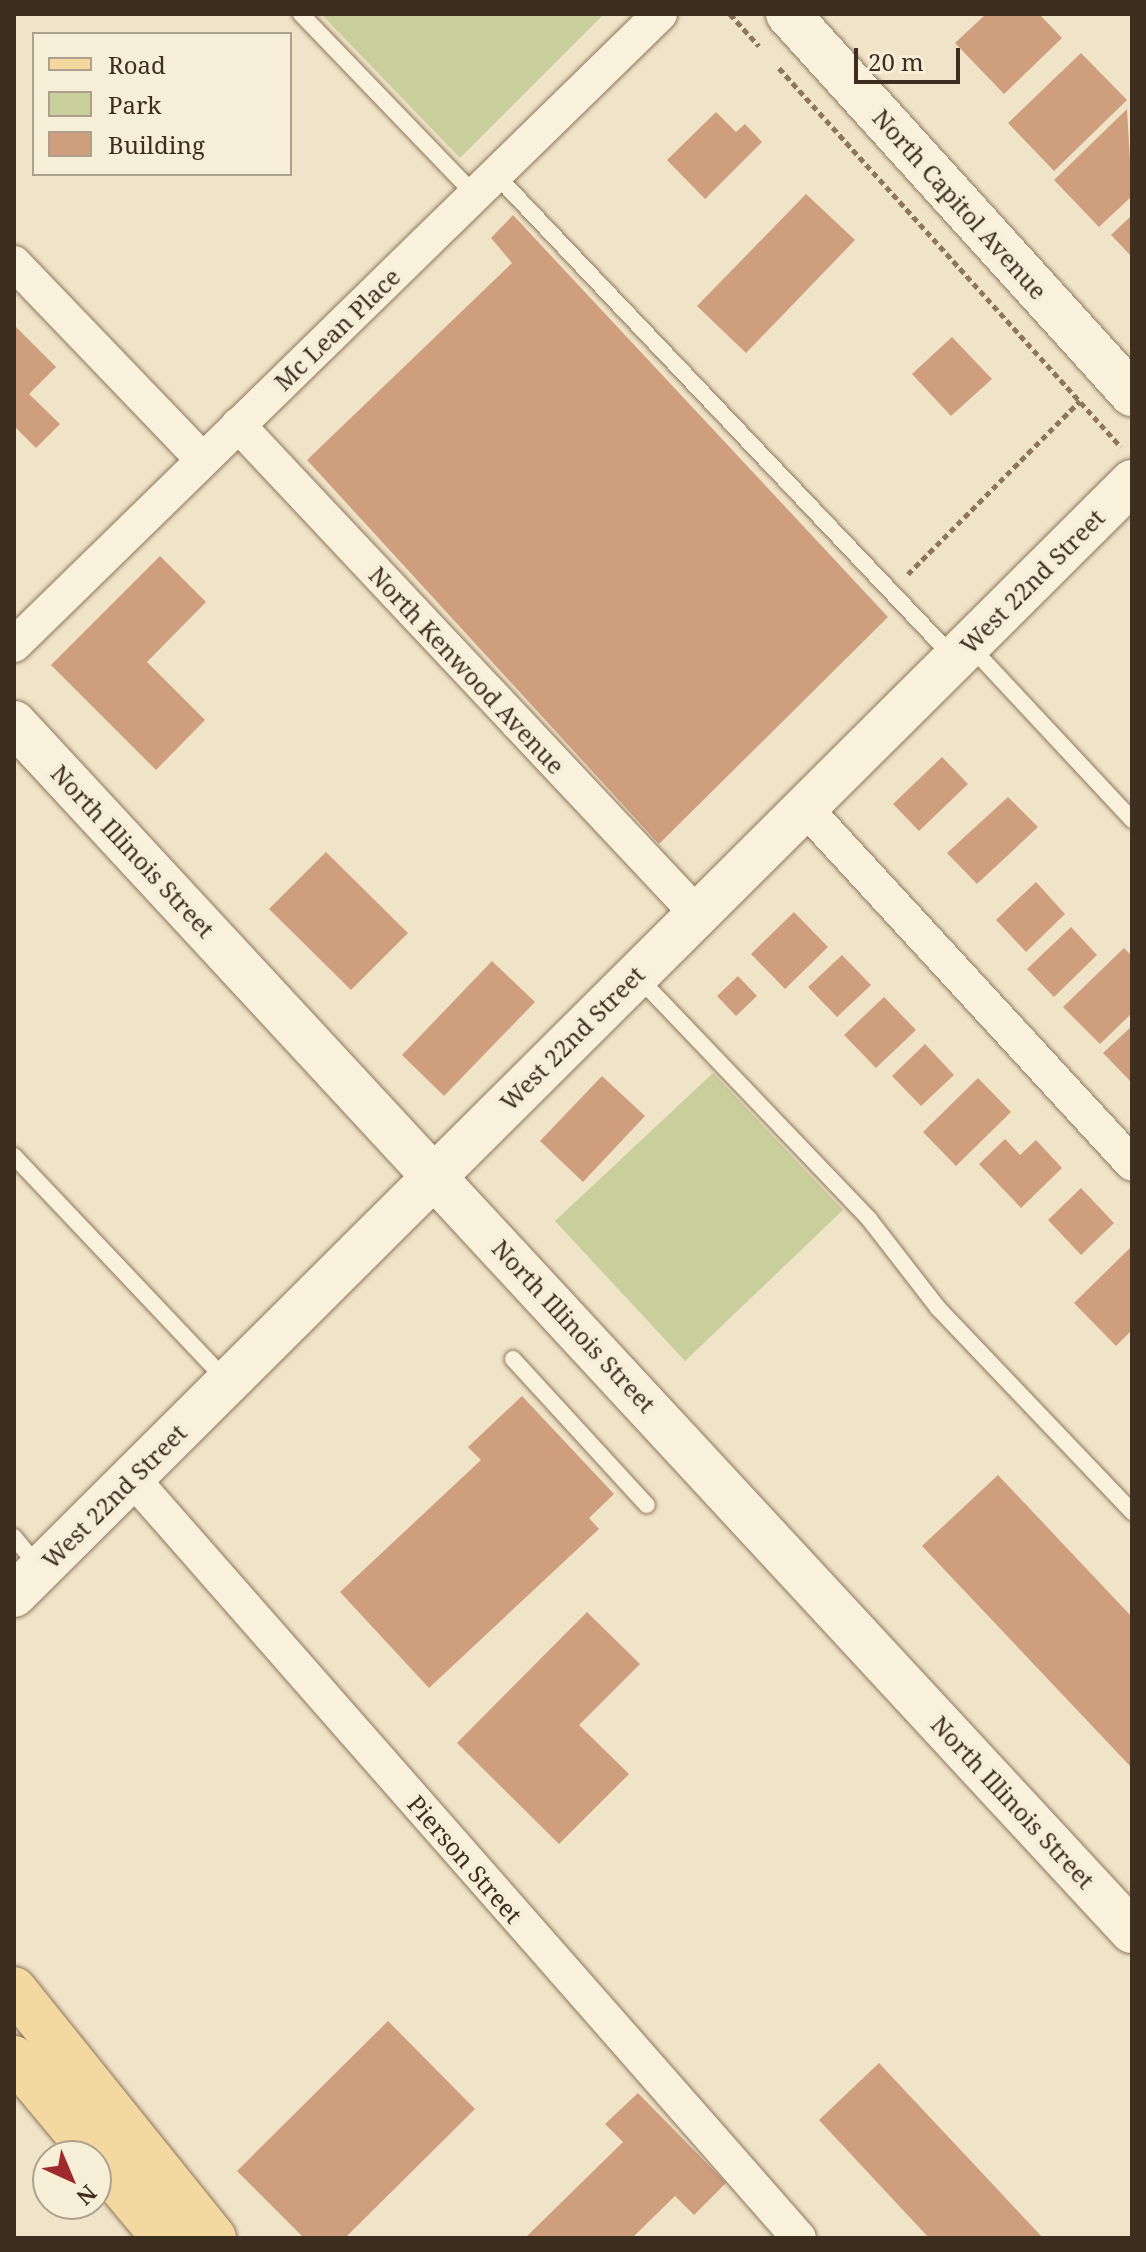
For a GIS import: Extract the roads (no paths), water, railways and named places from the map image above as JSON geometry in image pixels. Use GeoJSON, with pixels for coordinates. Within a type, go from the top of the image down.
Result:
{"type":"FeatureCollection","features":[{"type":"Feature","properties":{"kind":"main road","name":"North Capitol Avenue"},"geometry":{"type":"LineString","coordinates":[[788,14],[1132,394]]}},
{"type":"Feature","properties":{"kind":"main road","name":"West 22nd Street"},"geometry":{"type":"LineString","coordinates":[[23,1567],[132,1478],[962,652],[1130,468]]}},
{"type":"Feature","properties":{"kind":"main road","name":"North Illinois Street"},"geometry":{"type":"LineString","coordinates":[[14,723],[435,1174],[1132,1931]]}},
{"type":"Feature","properties":{"kind":"main road"},"geometry":{"type":"LineString","coordinates":[[14,1989],[214,2238]]}},
{"type":"Feature","properties":{"kind":"main road"},"geometry":{"type":"LineString","coordinates":[[14,2058],[164,2238]]}},
{"type":"Feature","properties":{"kind":"street","name":"Mc Lean Place"},"geometry":{"type":"LineString","coordinates":[[14,645],[660,14]]}},
{"type":"Feature","properties":{"kind":"street"},"geometry":{"type":"LineString","coordinates":[[14,263],[202,459]]}},
{"type":"Feature","properties":{"kind":"street","name":"North Kenwood Avenue"},"geometry":{"type":"LineString","coordinates":[[238,425],[697,914]]}},
{"type":"Feature","properties":{"kind":"street"},"geometry":{"type":"LineString","coordinates":[[805,808],[1132,1164]]}},
{"type":"Feature","properties":{"kind":"street","name":"Pierson Street"},"geometry":{"type":"LineString","coordinates":[[132,1478],[799,2238]]}},
{"type":"Feature","properties":{"kind":"lane"},"geometry":{"type":"LineString","coordinates":[[301,14],[486,185],[890,592],[962,652],[1132,820]]}},
{"type":"Feature","properties":{"kind":"lane"},"geometry":{"type":"LineString","coordinates":[[636,975],[869,1219],[938,1308],[1132,1512]]}},
{"type":"Feature","properties":{"kind":"lane"},"geometry":{"type":"LineString","coordinates":[[14,1156],[228,1382]]}},
{"type":"Feature","properties":{"kind":"lane"},"geometry":{"type":"LineString","coordinates":[[513,1359],[647,1505]]}}]}
